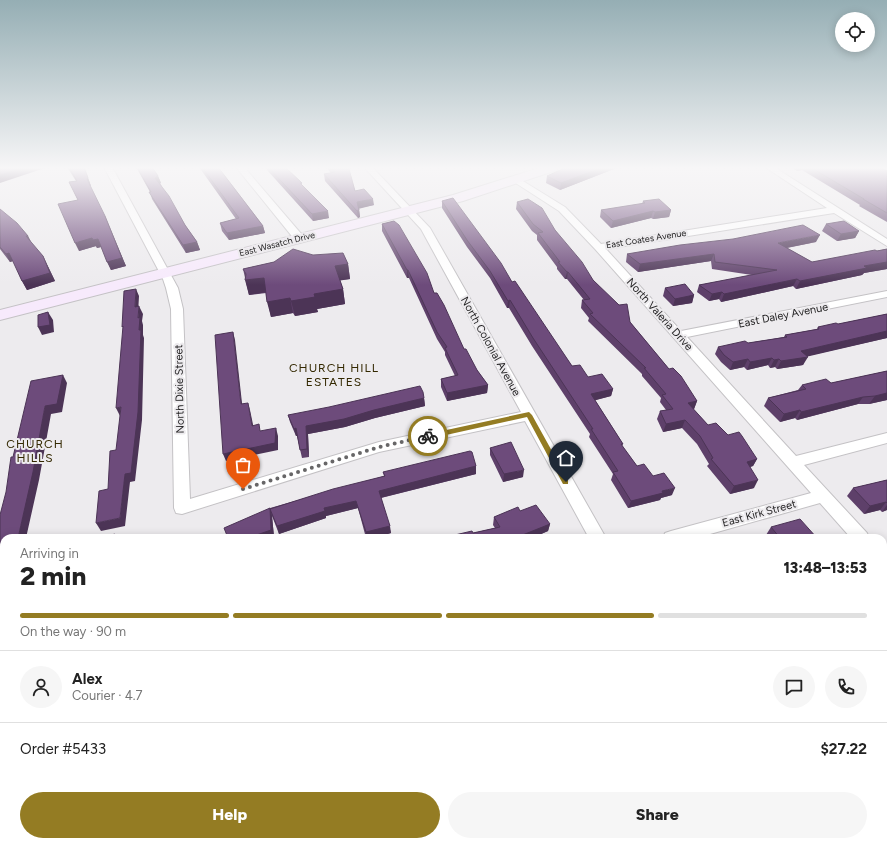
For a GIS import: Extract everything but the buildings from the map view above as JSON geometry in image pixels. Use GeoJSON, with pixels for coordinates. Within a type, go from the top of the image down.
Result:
{"type":"FeatureCollection","features":[{"type":"Feature","properties":{"kind":"street","name":"North Dixie Street"},"geometry":{"type":"LineString","coordinates":[[129,206],[172,288],[177,309],[182,508],[379,447],[529,415]]}},
{"type":"Feature","properties":{"kind":"street"},"geometry":{"type":"LineString","coordinates":[[273,206],[299,238]]}},
{"type":"Feature","properties":{"kind":"street","name":"North Colonial Avenue"},"geometry":{"type":"LineString","coordinates":[[407,206],[425,228],[596,534]]}},
{"type":"Feature","properties":{"kind":"street","name":"East Wasatch Drive"},"geometry":{"type":"LineString","coordinates":[[0,315],[424,206]]}},
{"type":"Feature","properties":{"kind":"street","name":"North Valeria Drive"},"geometry":{"type":"LineString","coordinates":[[559,206],[599,247],[824,496]]}},
{"type":"Feature","properties":{"kind":"street"},"geometry":{"type":"LineString","coordinates":[[830,206],[884,239]]}},
{"type":"Feature","properties":{"kind":"street","name":"East Coates Avenue"},"geometry":{"type":"LineString","coordinates":[[599,247],[835,210]]}},
{"type":"Feature","properties":{"kind":"street","name":"East Daley Avenue"},"geometry":{"type":"LineString","coordinates":[[679,335],[887,294]]}},
{"type":"Feature","properties":{"kind":"street"},"geometry":{"type":"LineString","coordinates":[[794,462],[887,438]]}},
{"type":"Feature","properties":{"kind":"street"},"geometry":{"type":"LineString","coordinates":[[824,496],[857,534]]}},
{"type":"Feature","properties":{"kind":"street","name":"East Kirk Street"},"geometry":{"type":"LineString","coordinates":[[686,534],[824,496]]}},
{"type":"Feature","properties":{"kind":"way so far"},"geometry":{"type":"LineString","coordinates":[[243,489],[379,447],[428,436]]}},
{"type":"Feature","properties":{"kind":"district","name":"CHURCH HILL ESTATES"},"geometry":{"type":"Point","coordinates":[334,375]}},
{"type":"Feature","properties":{"kind":"district","name":"CHURCH HILLS"},"geometry":{"type":"Point","coordinates":[35,451]}},
{"type":"Feature","properties":{"kind":"route"},"geometry":{"type":"LineString","coordinates":[[428,436],[529,415],[566,482]]}}]}
